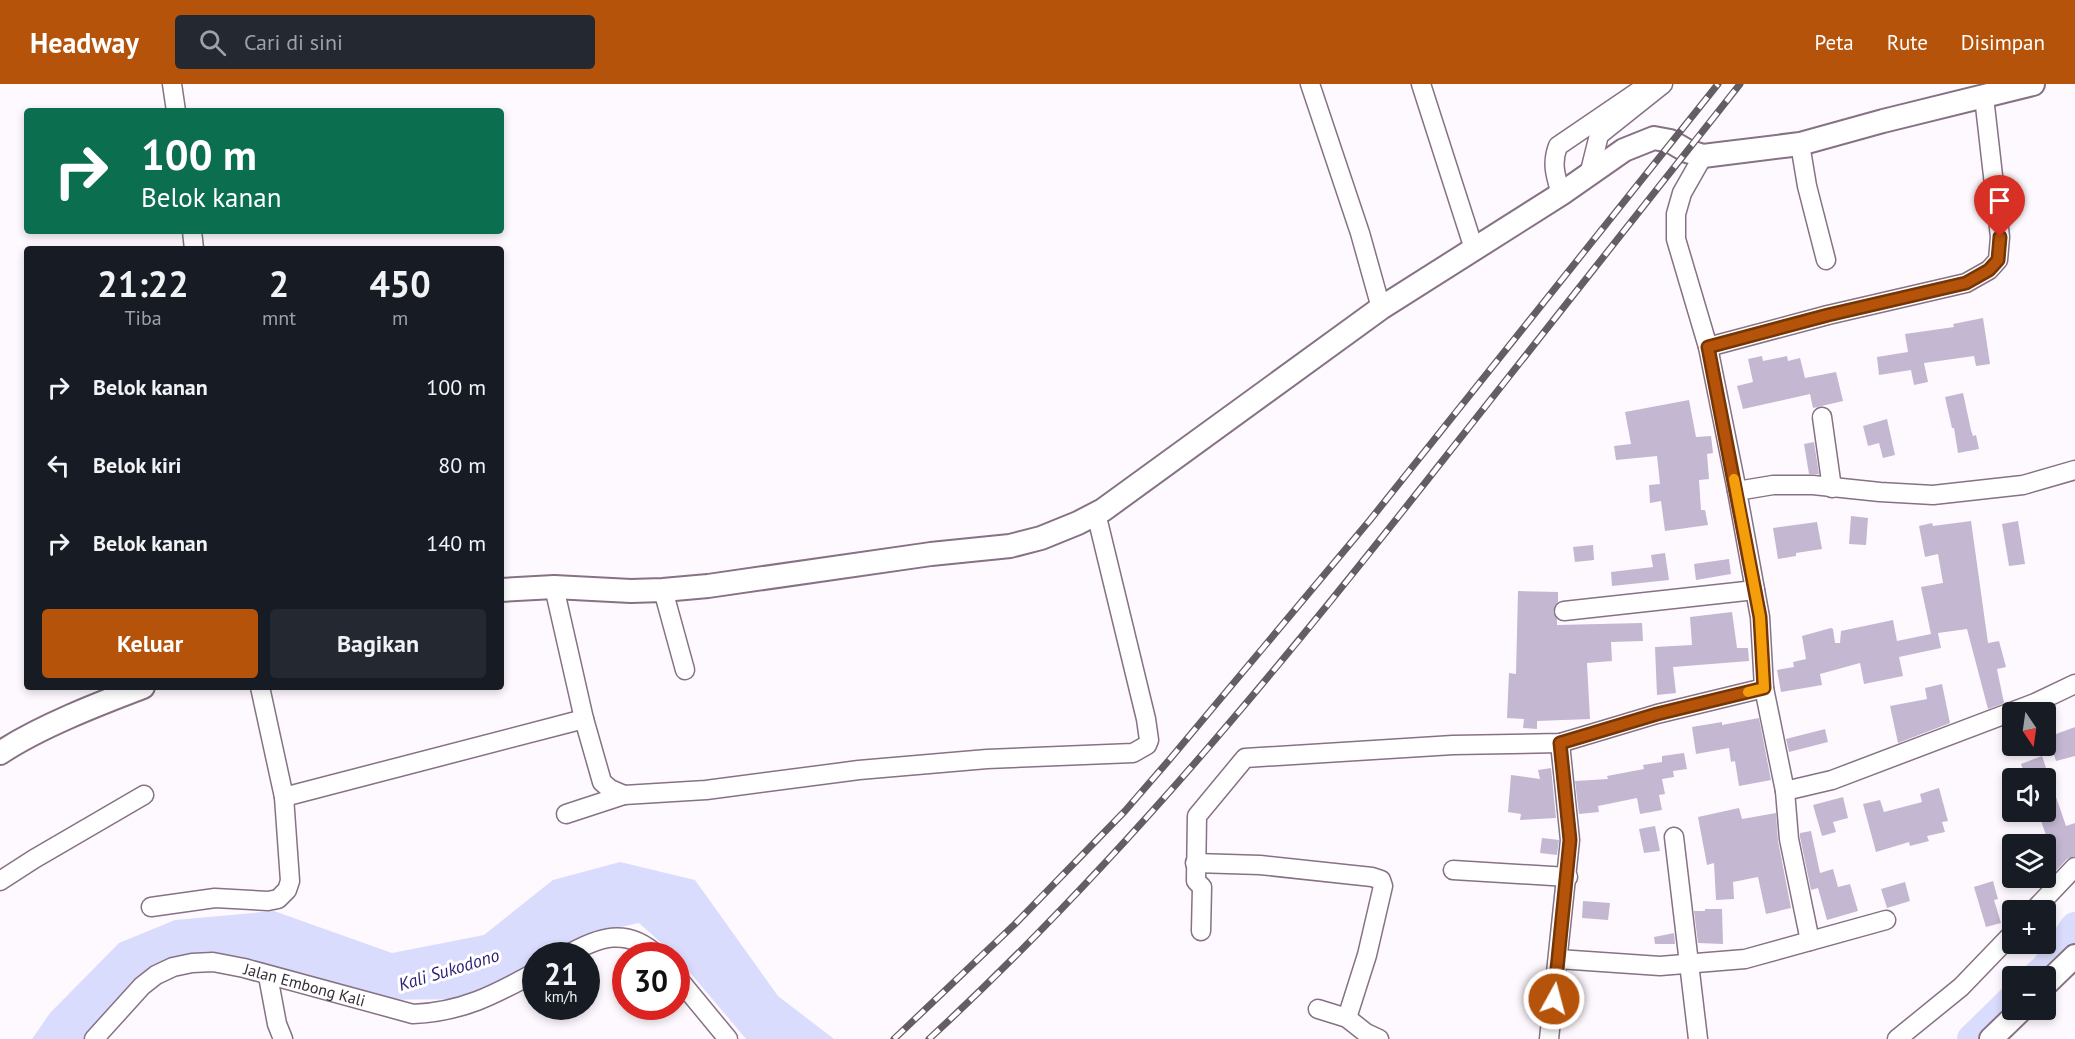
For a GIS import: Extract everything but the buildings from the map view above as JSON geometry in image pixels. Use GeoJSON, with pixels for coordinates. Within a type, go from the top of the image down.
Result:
{"type":"FeatureCollection","features":[{"type":"Feature","properties":{"kind":"street"},"geometry":{"type":"LineString","coordinates":[[172,84],[176,108]]}},
{"type":"Feature","properties":{"kind":"street"},"geometry":{"type":"LineString","coordinates":[[1310,84],[1360,233],[1381,308]]}},
{"type":"Feature","properties":{"kind":"street"},"geometry":{"type":"LineString","coordinates":[[1421,84],[1474,249]]}},
{"type":"Feature","properties":{"kind":"street"},"geometry":{"type":"LineString","coordinates":[[1561,194],[1553,168],[1558,146],[1649,84]]}},
{"type":"Feature","properties":{"kind":"street"},"geometry":{"type":"LineString","coordinates":[[1558,146],[1599,135],[1663,84]]}},
{"type":"Feature","properties":{"kind":"street"},"geometry":{"type":"LineString","coordinates":[[504,590],[554,587],[631,591],[663,590],[1010,546],[1041,538],[1096,513],[1381,308],[1561,194],[1624,150],[1654,138],[1670,141],[1687,151],[1703,156],[1800,144],[1992,91],[2033,84]]}},
{"type":"Feature","properties":{"kind":"street"},"geometry":{"type":"LineString","coordinates":[[1708,347],[1828,315],[1966,283],[1989,270],[1998,260],[2000,237],[1992,91]]}},
{"type":"Feature","properties":{"kind":"street"},"geometry":{"type":"LineString","coordinates":[[1589,175],[1599,135]]}},
{"type":"Feature","properties":{"kind":"street"},"geometry":{"type":"LineString","coordinates":[[1800,144],[1826,261]]}},
{"type":"Feature","properties":{"kind":"street"},"geometry":{"type":"LineString","coordinates":[[1703,156],[1682,193],[1676,214],[1676,238],[1708,347],[1737,491],[1760,617],[1764,688],[1785,791],[1789,839],[1810,941]]}},
{"type":"Feature","properties":{"kind":"street"},"geometry":{"type":"LineString","coordinates":[[1822,417],[1832,488]]}},
{"type":"Feature","properties":{"kind":"street"},"geometry":{"type":"LineString","coordinates":[[1737,491],[1773,485],[1813,485],[1933,495],[2024,485],[2075,470]]}},
{"type":"Feature","properties":{"kind":"street"},"geometry":{"type":"LineString","coordinates":[[566,814],[624,795],[706,790],[882,768],[987,759],[1133,753],[1148,745],[1146,719],[1096,513]]}},
{"type":"Feature","properties":{"kind":"street"},"geometry":{"type":"LineString","coordinates":[[554,587],[584,720],[602,782],[610,789],[624,795]]}},
{"type":"Feature","properties":{"kind":"street"},"geometry":{"type":"LineString","coordinates":[[663,590],[686,670]]}},
{"type":"Feature","properties":{"kind":"street"},"geometry":{"type":"LineString","coordinates":[[1564,611],[1755,590]]}},
{"type":"Feature","properties":{"kind":"street"},"geometry":{"type":"LineString","coordinates":[[1785,791],[1832,780],[2035,703],[2075,684]]}},
{"type":"Feature","properties":{"kind":"street"},"geometry":{"type":"LineString","coordinates":[[1201,931],[1202,887],[1196,881],[1197,816],[1245,758],[1453,745],[1560,743],[1657,714],[1764,688]]}},
{"type":"Feature","properties":{"kind":"street"},"geometry":{"type":"LineString","coordinates":[[0,753],[14,743],[54,724],[136,690]]}},
{"type":"Feature","properties":{"kind":"street"},"geometry":{"type":"LineString","coordinates":[[151,907],[201,899],[268,901],[278,898],[287,890],[290,880],[284,797],[261,690]]}},
{"type":"Feature","properties":{"kind":"street"},"geometry":{"type":"LineString","coordinates":[[284,797],[584,720]]}},
{"type":"Feature","properties":{"kind":"street"},"geometry":{"type":"LineString","coordinates":[[1549,1039],[1568,877],[1570,840],[1560,743]]}},
{"type":"Feature","properties":{"kind":"street"},"geometry":{"type":"LineString","coordinates":[[0,881],[144,795]]}},
{"type":"Feature","properties":{"kind":"street"},"geometry":{"type":"LineString","coordinates":[[1674,837],[1698,1039]]}},
{"type":"Feature","properties":{"kind":"street"},"geometry":{"type":"LineString","coordinates":[[1196,863],[1271,866],[1372,877],[1381,880],[1383,886],[1346,1039]]}},
{"type":"Feature","properties":{"kind":"street"},"geometry":{"type":"LineString","coordinates":[[2044,900],[2075,867]]}},
{"type":"Feature","properties":{"kind":"street"},"geometry":{"type":"LineString","coordinates":[[1453,870],[1568,877]]}},
{"type":"Feature","properties":{"kind":"street"},"geometry":{"type":"LineString","coordinates":[[1558,959],[1660,966],[1745,959],[1886,920]]}},
{"type":"Feature","properties":{"kind":"street"},"geometry":{"type":"LineString","coordinates":[[591,942],[612,936],[638,942]]}},
{"type":"Feature","properties":{"kind":"street"},"geometry":{"type":"LineString","coordinates":[[1897,1039],[1961,987],[2002,944]]}},
{"type":"Feature","properties":{"kind":"street"},"geometry":{"type":"LineString","coordinates":[[2056,974],[2075,956]]}},
{"type":"Feature","properties":{"kind":"street","name":"Jalan Embong Kali"},"geometry":{"type":"LineString","coordinates":[[94,1039],[142,986],[156,975],[173,967],[192,963],[213,962],[244,968],[413,1014],[439,1013],[459,1008],[522,979]]}},
{"type":"Feature","properties":{"kind":"street"},"geometry":{"type":"LineString","coordinates":[[268,976],[275,1016],[283,1039]]}},
{"type":"Feature","properties":{"kind":"street"},"geometry":{"type":"LineString","coordinates":[[690,993],[728,1039]]}},
{"type":"Feature","properties":{"kind":"street"},"geometry":{"type":"LineString","coordinates":[[1318,1009],[1350,1020],[1366,1033],[1379,1039]]}},
{"type":"Feature","properties":{"kind":"water"},"geometry":{"type":"Polygon","coordinates":[[[620,862],[695,880],[778,996],[834,1039],[746,1039],[690,973],[690,942],[660,942],[639,923],[589,934],[575,942],[522,942],[522,973],[478,999],[362,1000],[218,953],[156,971],[87,1039],[32,1039],[50,1013],[119,943],[175,920],[274,911],[392,953],[484,935],[553,880],[620,862]]]}},
{"type":"Feature","properties":{"kind":"waterway","name":"Kali Sukodono"},"geometry":{"type":"LineString","coordinates":[[2047,966],[2075,927]]}},
{"type":"Feature","properties":{"kind":"waterway","name":"Kali Sukodono"},"geometry":{"type":"LineString","coordinates":[[1972,1039],[2002,1010]]}},
{"type":"Feature","properties":{"kind":"railway"},"geometry":{"type":"LineString","coordinates":[[894,1039],[1015,924],[1125,811],[1170,759],[1370,520],[1718,84]]}},
{"type":"Feature","properties":{"kind":"railway"},"geometry":{"type":"LineString","coordinates":[[929,1039],[1068,902],[1200,758],[1386,532],[1740,84]]}},
{"type":"Feature","properties":{"kind":"slow traffic"},"geometry":{"type":"LineString","coordinates":[[1734,479],[1760,617],[1764,688],[1748,692]]}},
{"type":"Feature","properties":{"kind":"route"},"geometry":{"type":"LineString","coordinates":[[1554,999],[1570,840],[1560,743],[1657,714],[1764,688],[1760,617],[1708,347],[1828,315],[1966,283],[1989,270],[1998,260],[2000,237]]}}]}
